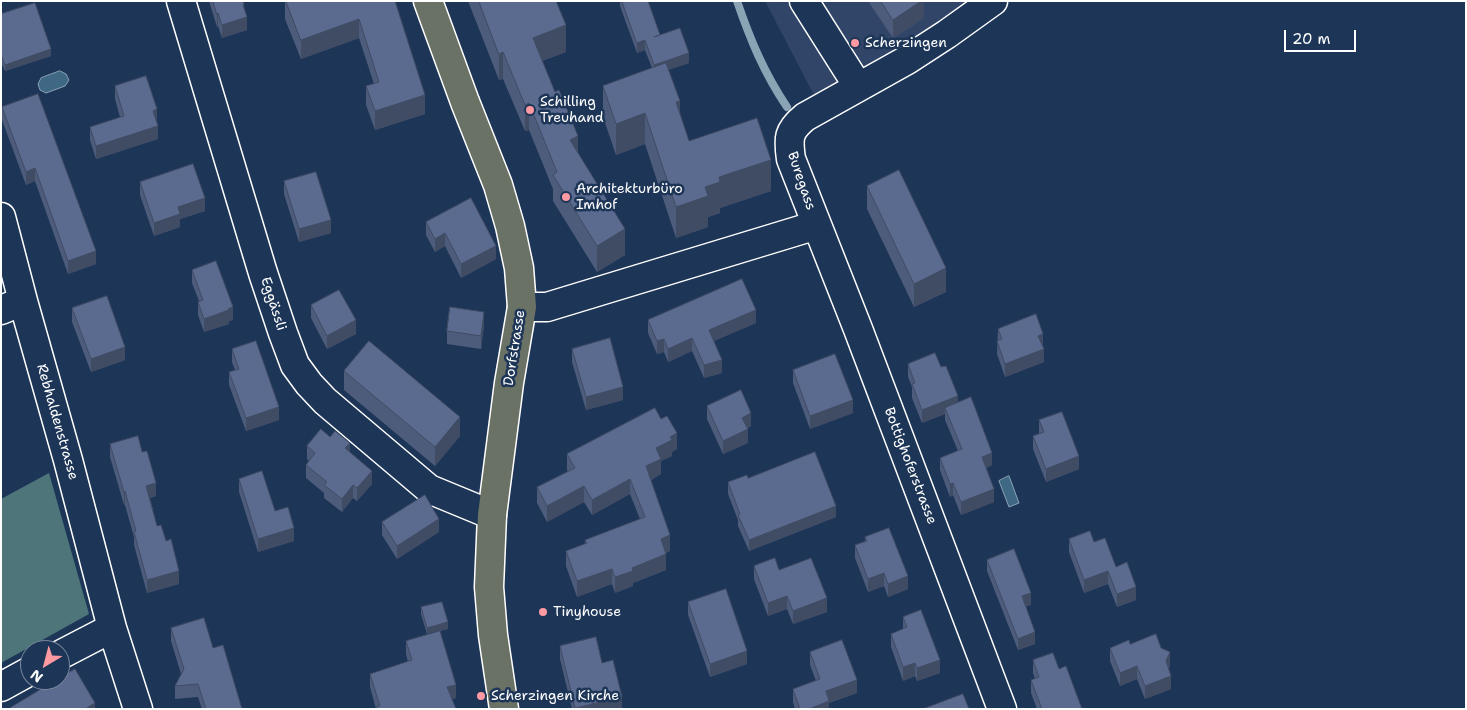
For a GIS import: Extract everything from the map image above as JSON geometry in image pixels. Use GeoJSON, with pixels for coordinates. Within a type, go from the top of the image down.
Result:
{"type":"FeatureCollection","features":[{"type":"Feature","properties":{"kind":"main road","name":"Dorfstrasse"},"geometry":{"type":"LineString","coordinates":[[428,1],[498,185],[510,226],[519,268],[522,307],[509,383],[492,515],[489,587],[493,635],[504,709]]}},
{"type":"Feature","properties":{"kind":"street","name":"Eggässli"},"geometry":{"type":"LineString","coordinates":[[181,1],[263,273],[295,365],[325,401],[429,489],[492,515]]}},
{"type":"Feature","properties":{"kind":"street"},"geometry":{"type":"LineString","coordinates":[[804,1],[854,80],[857,88]]}},
{"type":"Feature","properties":{"kind":"street","name":"Buregass"},"geometry":{"type":"LineString","coordinates":[[522,307],[548,307],[817,225],[791,159],[789,139],[792,130],[805,117],[915,55],[993,1]]}},
{"type":"Feature","properties":{"kind":"street","name":"Rebhaldenstrasse"},"geometry":{"type":"LineString","coordinates":[[1,217],[12,306],[68,460],[112,628],[138,709]]}},
{"type":"Feature","properties":{"kind":"street","name":"Bottighoferstrasse"},"geometry":{"type":"LineString","coordinates":[[817,225],[865,346],[1002,709]]}},
{"type":"Feature","properties":{"kind":"street"},"geometry":{"type":"LineString","coordinates":[[70,649],[112,628]]}},
{"type":"Feature","properties":{"kind":"street"},"geometry":{"type":"LineString","coordinates":[[1,687],[20,677]]}},
{"type":"Feature","properties":{"kind":"shaded area","name":"Scherzingen"},"geometry":{"type":"Polygon","coordinates":[[[765,1],[980,1],[816,99],[765,1]]]}},
{"type":"Feature","properties":{"kind":"shaded area"},"geometry":{"type":"Polygon","coordinates":[[[60,71],[66,74],[69,80],[65,86],[46,93],[40,90],[38,84],[41,78],[60,71]]]}},
{"type":"Feature","properties":{"kind":"shaded area"},"geometry":{"type":"Polygon","coordinates":[[[1009,476],[1019,503],[1009,507],[999,481],[1009,476]]]}},
{"type":"Feature","properties":{"kind":"green space"},"geometry":{"type":"Polygon","coordinates":[[[49,473],[89,614],[42,640],[20,640],[20,652],[1,663],[1,499],[49,473]]]}},
{"type":"Feature","properties":{"kind":"building"},"geometry":{"type":"Polygon","coordinates":[[[213,1],[243,1],[247,17],[222,25],[213,1]]]}},
{"type":"Feature","properties":{"kind":"building"},"geometry":{"type":"Polygon","coordinates":[[[286,1],[395,1],[425,95],[375,111],[366,86],[379,82],[359,19],[301,40],[286,1]]]}},
{"type":"Feature","properties":{"kind":"building"},"geometry":{"type":"Polygon","coordinates":[[[479,1],[556,1],[566,25],[533,38],[555,92],[559,90],[578,136],[570,140],[625,229],[597,246],[553,175],[557,172],[529,103],[525,105],[503,52],[499,54],[479,1]]]}},
{"type":"Feature","properties":{"kind":"building"},"geometry":{"type":"Polygon","coordinates":[[[622,1],[648,1],[660,35],[680,28],[689,53],[654,65],[645,40],[637,43],[622,1]]]}},
{"type":"Feature","properties":{"kind":"building"},"geometry":{"type":"Polygon","coordinates":[[[881,1],[921,1],[893,20],[881,1]]]}},
{"type":"Feature","properties":{"kind":"building"},"geometry":{"type":"Polygon","coordinates":[[[35,3],[51,49],[5,65],[1,55],[1,14],[35,3]]]}},
{"type":"Feature","properties":{"kind":"building"},"geometry":{"type":"Polygon","coordinates":[[[666,63],[680,101],[676,102],[689,141],[757,118],[771,160],[719,177],[720,182],[705,187],[708,196],[676,207],[645,113],[616,124],[603,86],[666,63]]]}},
{"type":"Feature","properties":{"kind":"building"},"geometry":{"type":"Polygon","coordinates":[[[146,76],[157,109],[153,111],[158,126],[96,146],[90,127],[124,116],[115,86],[146,76]]]}},
{"type":"Feature","properties":{"kind":"building"},"geometry":{"type":"Polygon","coordinates":[[[38,94],[96,251],[68,261],[35,168],[26,172],[2,107],[38,94]]]}},
{"type":"Feature","properties":{"kind":"building"},"geometry":{"type":"Polygon","coordinates":[[[193,164],[205,198],[178,207],[180,214],[154,223],[140,182],[193,164]]]}},
{"type":"Feature","properties":{"kind":"building"},"geometry":{"type":"Polygon","coordinates":[[[899,170],[946,268],[914,284],[867,186],[899,170]]]}},
{"type":"Feature","properties":{"kind":"building"},"geometry":{"type":"Polygon","coordinates":[[[316,172],[331,220],[299,229],[284,181],[316,172]]]}},
{"type":"Feature","properties":{"kind":"building"},"geometry":{"type":"Polygon","coordinates":[[[471,198],[496,246],[461,264],[445,233],[435,239],[426,222],[471,198]]]}},
{"type":"Feature","properties":{"kind":"building"},"geometry":{"type":"Polygon","coordinates":[[[216,261],[233,307],[204,319],[198,302],[203,300],[192,270],[216,261]]]}},
{"type":"Feature","properties":{"kind":"building"},"geometry":{"type":"Polygon","coordinates":[[[742,279],[756,310],[709,330],[722,360],[704,365],[692,338],[668,349],[664,339],[657,341],[648,320],[742,279]]]}},
{"type":"Feature","properties":{"kind":"building"},"geometry":{"type":"Polygon","coordinates":[[[339,290],[356,320],[327,336],[311,305],[339,290]]]}},
{"type":"Feature","properties":{"kind":"building"},"geometry":{"type":"Polygon","coordinates":[[[107,296],[125,347],[91,359],[72,308],[107,296]]]}},
{"type":"Feature","properties":{"kind":"building"},"geometry":{"type":"Polygon","coordinates":[[[450,307],[484,312],[481,336],[447,331],[450,307]]]}},
{"type":"Feature","properties":{"kind":"building"},"geometry":{"type":"Polygon","coordinates":[[[1036,314],[1043,334],[1038,336],[1044,349],[1005,364],[997,341],[1002,339],[998,329],[1036,314]]]}},
{"type":"Feature","properties":{"kind":"building"},"geometry":{"type":"Polygon","coordinates":[[[610,338],[623,387],[586,397],[572,349],[610,338]]]}},
{"type":"Feature","properties":{"kind":"building"},"geometry":{"type":"Polygon","coordinates":[[[256,341],[279,407],[246,418],[229,372],[239,369],[232,349],[256,341]]]}},
{"type":"Feature","properties":{"kind":"building"},"geometry":{"type":"Polygon","coordinates":[[[369,341],[460,417],[435,447],[344,371],[369,341]]]}},
{"type":"Feature","properties":{"kind":"building"},"geometry":{"type":"Polygon","coordinates":[[[935,353],[941,367],[946,366],[958,396],[922,410],[912,384],[915,383],[908,364],[935,353]]]}},
{"type":"Feature","properties":{"kind":"building"},"geometry":{"type":"Polygon","coordinates":[[[835,354],[853,400],[810,416],[793,370],[835,354]]]}},
{"type":"Feature","properties":{"kind":"building"},"geometry":{"type":"Polygon","coordinates":[[[741,390],[751,413],[742,418],[748,429],[723,441],[707,406],[741,390]]]}},
{"type":"Feature","properties":{"kind":"building"},"geometry":{"type":"Polygon","coordinates":[[[971,397],[992,453],[982,457],[994,489],[961,502],[953,483],[950,484],[940,458],[962,449],[945,408],[971,397]]]}},
{"type":"Feature","properties":{"kind":"building"},"geometry":{"type":"Polygon","coordinates":[[[655,408],[661,419],[667,416],[677,433],[670,437],[672,440],[656,448],[661,459],[646,466],[670,535],[661,539],[666,554],[632,568],[633,571],[615,577],[612,569],[577,581],[566,551],[587,543],[585,540],[645,517],[630,479],[592,500],[584,486],[547,506],[537,487],[575,468],[567,454],[655,408]]]}},
{"type":"Feature","properties":{"kind":"building"},"geometry":{"type":"Polygon","coordinates":[[[1062,412],[1079,456],[1046,469],[1033,436],[1044,432],[1039,420],[1062,412]]]}},
{"type":"Feature","properties":{"kind":"building"},"geometry":{"type":"Polygon","coordinates":[[[321,429],[330,437],[335,431],[350,443],[345,448],[372,471],[357,488],[353,485],[342,499],[324,485],[327,482],[306,465],[315,453],[307,446],[321,429]]]}},
{"type":"Feature","properties":{"kind":"building"},"geometry":{"type":"Polygon","coordinates":[[[138,436],[142,452],[147,451],[156,483],[146,486],[157,526],[161,525],[166,541],[171,539],[179,571],[147,580],[134,532],[136,531],[110,444],[138,436]]]}},
{"type":"Feature","properties":{"kind":"building"},"geometry":{"type":"Polygon","coordinates":[[[815,452],[836,506],[749,540],[738,515],[740,514],[728,482],[747,475],[748,478],[815,452]]]}},
{"type":"Feature","properties":{"kind":"building"},"geometry":{"type":"Polygon","coordinates":[[[262,471],[275,511],[288,507],[294,528],[258,539],[239,479],[262,471]]]}},
{"type":"Feature","properties":{"kind":"building"},"geometry":{"type":"Polygon","coordinates":[[[425,495],[439,519],[397,546],[382,522],[425,495]]]}},
{"type":"Feature","properties":{"kind":"building"},"geometry":{"type":"Polygon","coordinates":[[[889,528],[908,576],[888,584],[884,573],[868,579],[855,545],[867,541],[865,537],[889,528]]]}},
{"type":"Feature","properties":{"kind":"building"},"geometry":{"type":"Polygon","coordinates":[[[1090,531],[1094,542],[1105,538],[1116,567],[1127,562],[1136,587],[1117,594],[1108,571],[1084,580],[1069,539],[1090,531]]]}},
{"type":"Feature","properties":{"kind":"building"},"geometry":{"type":"Polygon","coordinates":[[[1014,549],[1031,593],[1022,596],[1035,632],[1018,639],[987,560],[1014,549]]]}},
{"type":"Feature","properties":{"kind":"building"},"geometry":{"type":"Polygon","coordinates":[[[775,558],[779,570],[811,558],[827,598],[793,611],[787,596],[768,603],[754,566],[775,558]]]}},
{"type":"Feature","properties":{"kind":"building"},"geometry":{"type":"Polygon","coordinates":[[[726,589],[747,651],[710,664],[688,602],[726,589]]]}},
{"type":"Feature","properties":{"kind":"building"},"geometry":{"type":"Polygon","coordinates":[[[442,602],[448,622],[427,628],[421,607],[442,602]]]}},
{"type":"Feature","properties":{"kind":"building"},"geometry":{"type":"Polygon","coordinates":[[[921,610],[940,660],[917,668],[915,663],[903,667],[891,634],[907,627],[903,617],[921,610]]]}},
{"type":"Feature","properties":{"kind":"building"},"geometry":{"type":"Polygon","coordinates":[[[204,618],[213,648],[223,645],[242,709],[206,709],[198,684],[175,686],[184,669],[171,628],[204,618]]]}},
{"type":"Feature","properties":{"kind":"building"},"geometry":{"type":"Polygon","coordinates":[[[440,631],[456,685],[447,687],[456,709],[378,709],[377,706],[380,706],[370,674],[412,660],[406,641],[440,631]]]}},
{"type":"Feature","properties":{"kind":"building"},"geometry":{"type":"Polygon","coordinates":[[[1156,634],[1161,648],[1170,652],[1166,661],[1171,676],[1145,686],[1137,666],[1120,673],[1110,648],[1129,640],[1130,644],[1156,634]]]}},
{"type":"Feature","properties":{"kind":"building"},"geometry":{"type":"Polygon","coordinates":[[[596,637],[602,663],[613,660],[622,697],[575,708],[560,646],[596,637]]]}},
{"type":"Feature","properties":{"kind":"building"},"geometry":{"type":"Polygon","coordinates":[[[842,640],[857,680],[826,691],[829,701],[809,709],[800,709],[793,689],[820,679],[810,652],[842,640]]]}},
{"type":"Feature","properties":{"kind":"building"},"geometry":{"type":"Polygon","coordinates":[[[1053,653],[1059,669],[1066,666],[1082,709],[1042,709],[1031,680],[1039,677],[1033,660],[1053,653]]]}},
{"type":"Feature","properties":{"kind":"building"},"geometry":{"type":"Polygon","coordinates":[[[75,669],[95,703],[85,709],[8,709],[39,690],[70,690],[70,672],[75,669]]]}},
{"type":"Feature","properties":{"kind":"building"},"geometry":{"type":"Polygon","coordinates":[[[963,694],[969,709],[923,709],[963,694]]]}},
{"type":"Feature","properties":{"kind":"waterway"},"geometry":{"type":"LineString","coordinates":[[737,1],[758,55],[787,107]]}},
{"type":"Feature","properties":{"kind":"place","name":"Scherzingen"},"geometry":{"type":"Point","coordinates":[855,43]}},
{"type":"Feature","properties":{"kind":"place","name":"Schilling Treuhand"},"geometry":{"type":"Point","coordinates":[530,110]}},
{"type":"Feature","properties":{"kind":"place","name":"Architekturbüro Imhof"},"geometry":{"type":"Point","coordinates":[566,197]}},
{"type":"Feature","properties":{"kind":"place","name":"Tinyhouse"},"geometry":{"type":"Point","coordinates":[543,612]}},
{"type":"Feature","properties":{"kind":"place","name":"Scherzingen Kirche"},"geometry":{"type":"Point","coordinates":[481,696]}}]}
